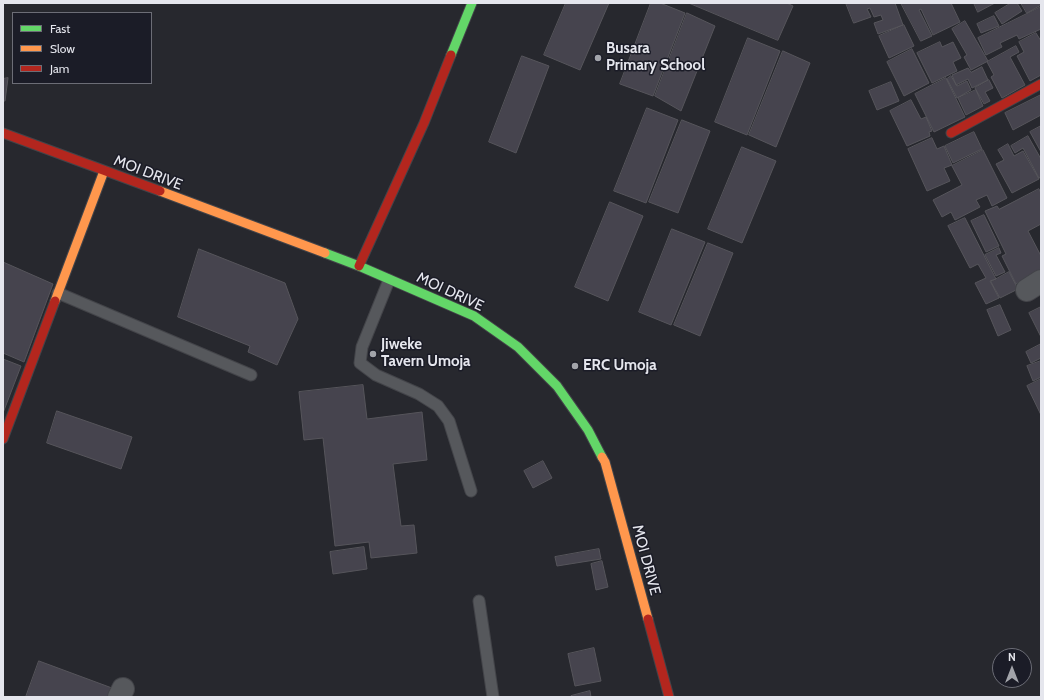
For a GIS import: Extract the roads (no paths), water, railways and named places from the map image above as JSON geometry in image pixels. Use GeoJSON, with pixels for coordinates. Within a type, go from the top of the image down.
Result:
{"type":"FeatureCollection","features":[{"type":"Feature","properties":{"kind":"street"},"geometry":{"type":"LineString","coordinates":[[359,266],[424,124],[472,3]]}},
{"type":"Feature","properties":{"kind":"street"},"geometry":{"type":"LineString","coordinates":[[951,133],[1041,84]]}},
{"type":"Feature","properties":{"kind":"street","name":"MOI DRIVE"},"geometry":{"type":"LineString","coordinates":[[3,133],[359,266],[474,316],[518,347],[557,386],[588,430],[605,462],[669,697]]}},
{"type":"Feature","properties":{"kind":"street"},"geometry":{"type":"LineString","coordinates":[[3,439],[104,171]]}},
{"type":"Feature","properties":{"kind":"lane"},"geometry":{"type":"LineString","coordinates":[[389,280],[362,347],[360,363],[376,375],[420,394],[438,406],[449,421],[471,492]]}},
{"type":"Feature","properties":{"kind":"lane"},"geometry":{"type":"LineString","coordinates":[[58,293],[251,375]]}},
{"type":"Feature","properties":{"kind":"lane"},"geometry":{"type":"LineString","coordinates":[[479,602],[493,697]]}},
{"type":"Feature","properties":{"kind":"place","name":"Busara Primary School"},"geometry":{"type":"Point","coordinates":[598,58]}},
{"type":"Feature","properties":{"kind":"place","name":"Jiweke Tavern Umoja"},"geometry":{"type":"Point","coordinates":[373,354]}},
{"type":"Feature","properties":{"kind":"place","name":"ERC Umoja"},"geometry":{"type":"Point","coordinates":[575,366]}}]}
